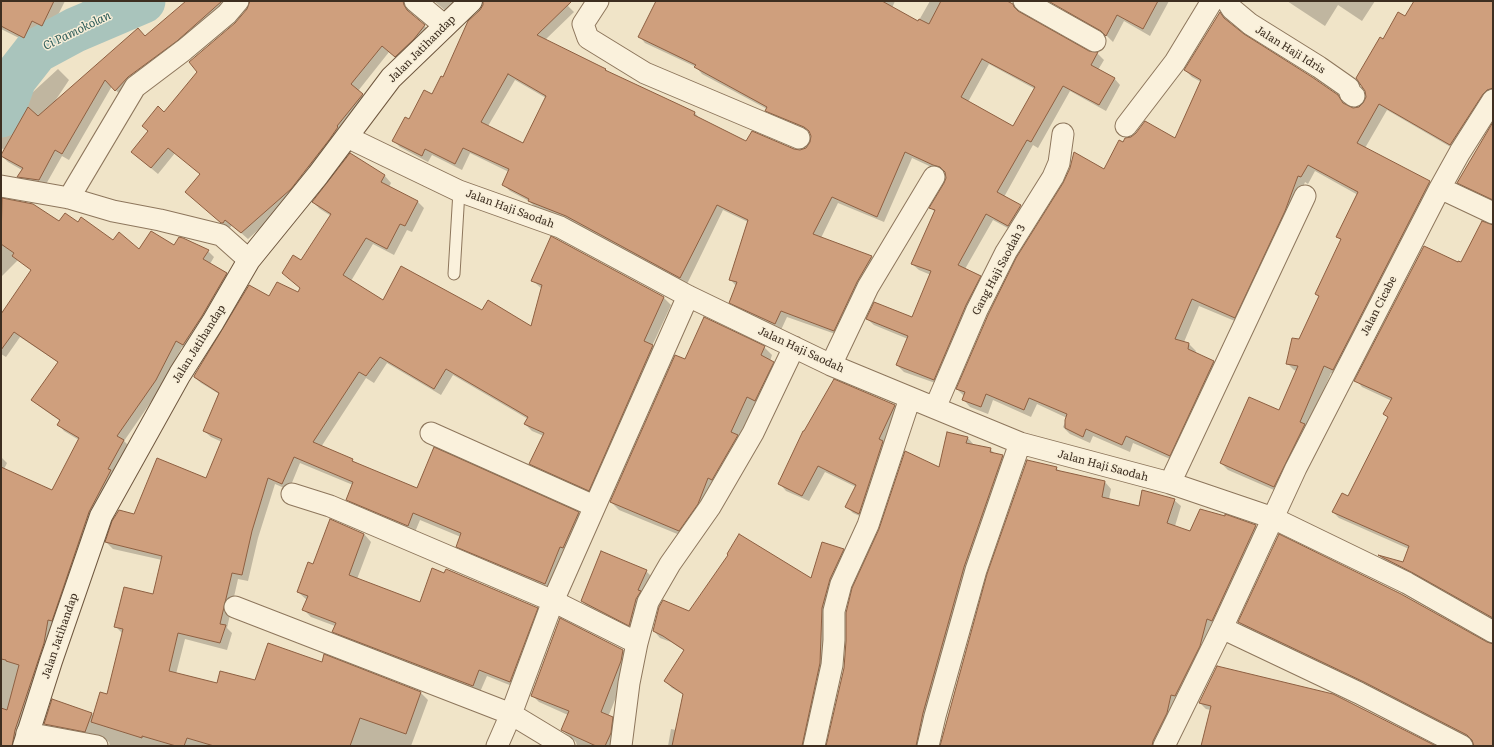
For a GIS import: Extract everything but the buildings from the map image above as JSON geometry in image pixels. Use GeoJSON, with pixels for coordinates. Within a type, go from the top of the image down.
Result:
{"type":"FeatureCollection","features":[{"type":"Feature","properties":{"kind":"street"},"geometry":{"type":"LineString","coordinates":[[69,198],[135,87],[184,50],[227,14],[238,1]]}},
{"type":"Feature","properties":{"kind":"street"},"geometry":{"type":"LineString","coordinates":[[415,1],[444,26]]}},
{"type":"Feature","properties":{"kind":"street","name":"Jalan Jatihandap"},"geometry":{"type":"LineString","coordinates":[[25,740],[101,516],[173,386],[249,260],[347,137],[391,78],[471,1]]}},
{"type":"Feature","properties":{"kind":"street"},"geometry":{"type":"LineString","coordinates":[[598,1],[583,24],[588,38],[645,73],[799,138]]}},
{"type":"Feature","properties":{"kind":"street"},"geometry":{"type":"LineString","coordinates":[[1025,1],[1095,41]]}},
{"type":"Feature","properties":{"kind":"street"},"geometry":{"type":"LineString","coordinates":[[1126,126],[1175,62],[1212,1]]}},
{"type":"Feature","properties":{"kind":"street","name":"Jalan Haji Idris"},"geometry":{"type":"LineString","coordinates":[[1227,1],[1232,9],[1250,24],[1319,67],[1349,88],[1350,93],[1354,96]]}},
{"type":"Feature","properties":{"kind":"street","name":"Jalan Cicabe"},"geometry":{"type":"LineString","coordinates":[[1164,746],[1222,628],[1296,468],[1440,188],[1460,152],[1493,100]]}},
{"type":"Feature","properties":{"kind":"street","name":"Gang Haji Saodah 3"},"geometry":{"type":"LineString","coordinates":[[935,408],[976,310],[1006,252],[1053,177],[1059,163],[1063,134]]}},
{"type":"Feature","properties":{"kind":"street","name":"Jalan Haji Saodah"},"geometry":{"type":"LineString","coordinates":[[347,137],[459,191],[560,228],[688,296],[831,365],[910,398],[1020,443],[1170,483],[1273,518],[1407,583],[1493,632]]}},
{"type":"Feature","properties":{"kind":"street"},"geometry":{"type":"LineString","coordinates":[[831,365],[868,287],[934,177]]}},
{"type":"Feature","properties":{"kind":"street"},"geometry":{"type":"LineString","coordinates":[[1,186],[69,198],[113,211],[160,220],[221,235],[249,260]]}},
{"type":"Feature","properties":{"kind":"street"},"geometry":{"type":"LineString","coordinates":[[1440,188],[1493,213]]}},
{"type":"Feature","properties":{"kind":"street"},"geometry":{"type":"LineString","coordinates":[[1170,483],[1305,196]]}},
{"type":"Feature","properties":{"kind":"street"},"geometry":{"type":"LineString","coordinates":[[497,746],[511,714],[553,601],[688,296]]}},
{"type":"Feature","properties":{"kind":"street"},"geometry":{"type":"LineString","coordinates":[[621,746],[629,683],[637,643],[648,602],[670,564],[710,507],[753,433],[794,347]]}},
{"type":"Feature","properties":{"kind":"street"},"geometry":{"type":"LineString","coordinates":[[814,746],[832,665],[834,611],[841,584],[868,525],[910,398]]}},
{"type":"Feature","properties":{"kind":"street"},"geometry":{"type":"LineString","coordinates":[[431,433],[594,506]]}},
{"type":"Feature","properties":{"kind":"street"},"geometry":{"type":"LineString","coordinates":[[928,746],[934,716],[976,570],[1020,443]]}},
{"type":"Feature","properties":{"kind":"street"},"geometry":{"type":"LineString","coordinates":[[292,494],[330,506],[553,601],[637,643]]}},
{"type":"Feature","properties":{"kind":"street"},"geometry":{"type":"LineString","coordinates":[[235,607],[511,714],[564,746]]}},
{"type":"Feature","properties":{"kind":"street"},"geometry":{"type":"LineString","coordinates":[[1222,628],[1359,693],[1462,746]]}},
{"type":"Feature","properties":{"kind":"street"},"geometry":{"type":"LineString","coordinates":[[25,740],[97,746]]}},
{"type":"Feature","properties":{"kind":"lane"},"geometry":{"type":"LineString","coordinates":[[454,274],[459,191]]}},
{"type":"Feature","properties":{"kind":"waterway","name":"Ci Pamokolan"},"geometry":{"type":"LineString","coordinates":[[1,115],[14,79],[36,51],[75,30],[143,1]]}}]}
